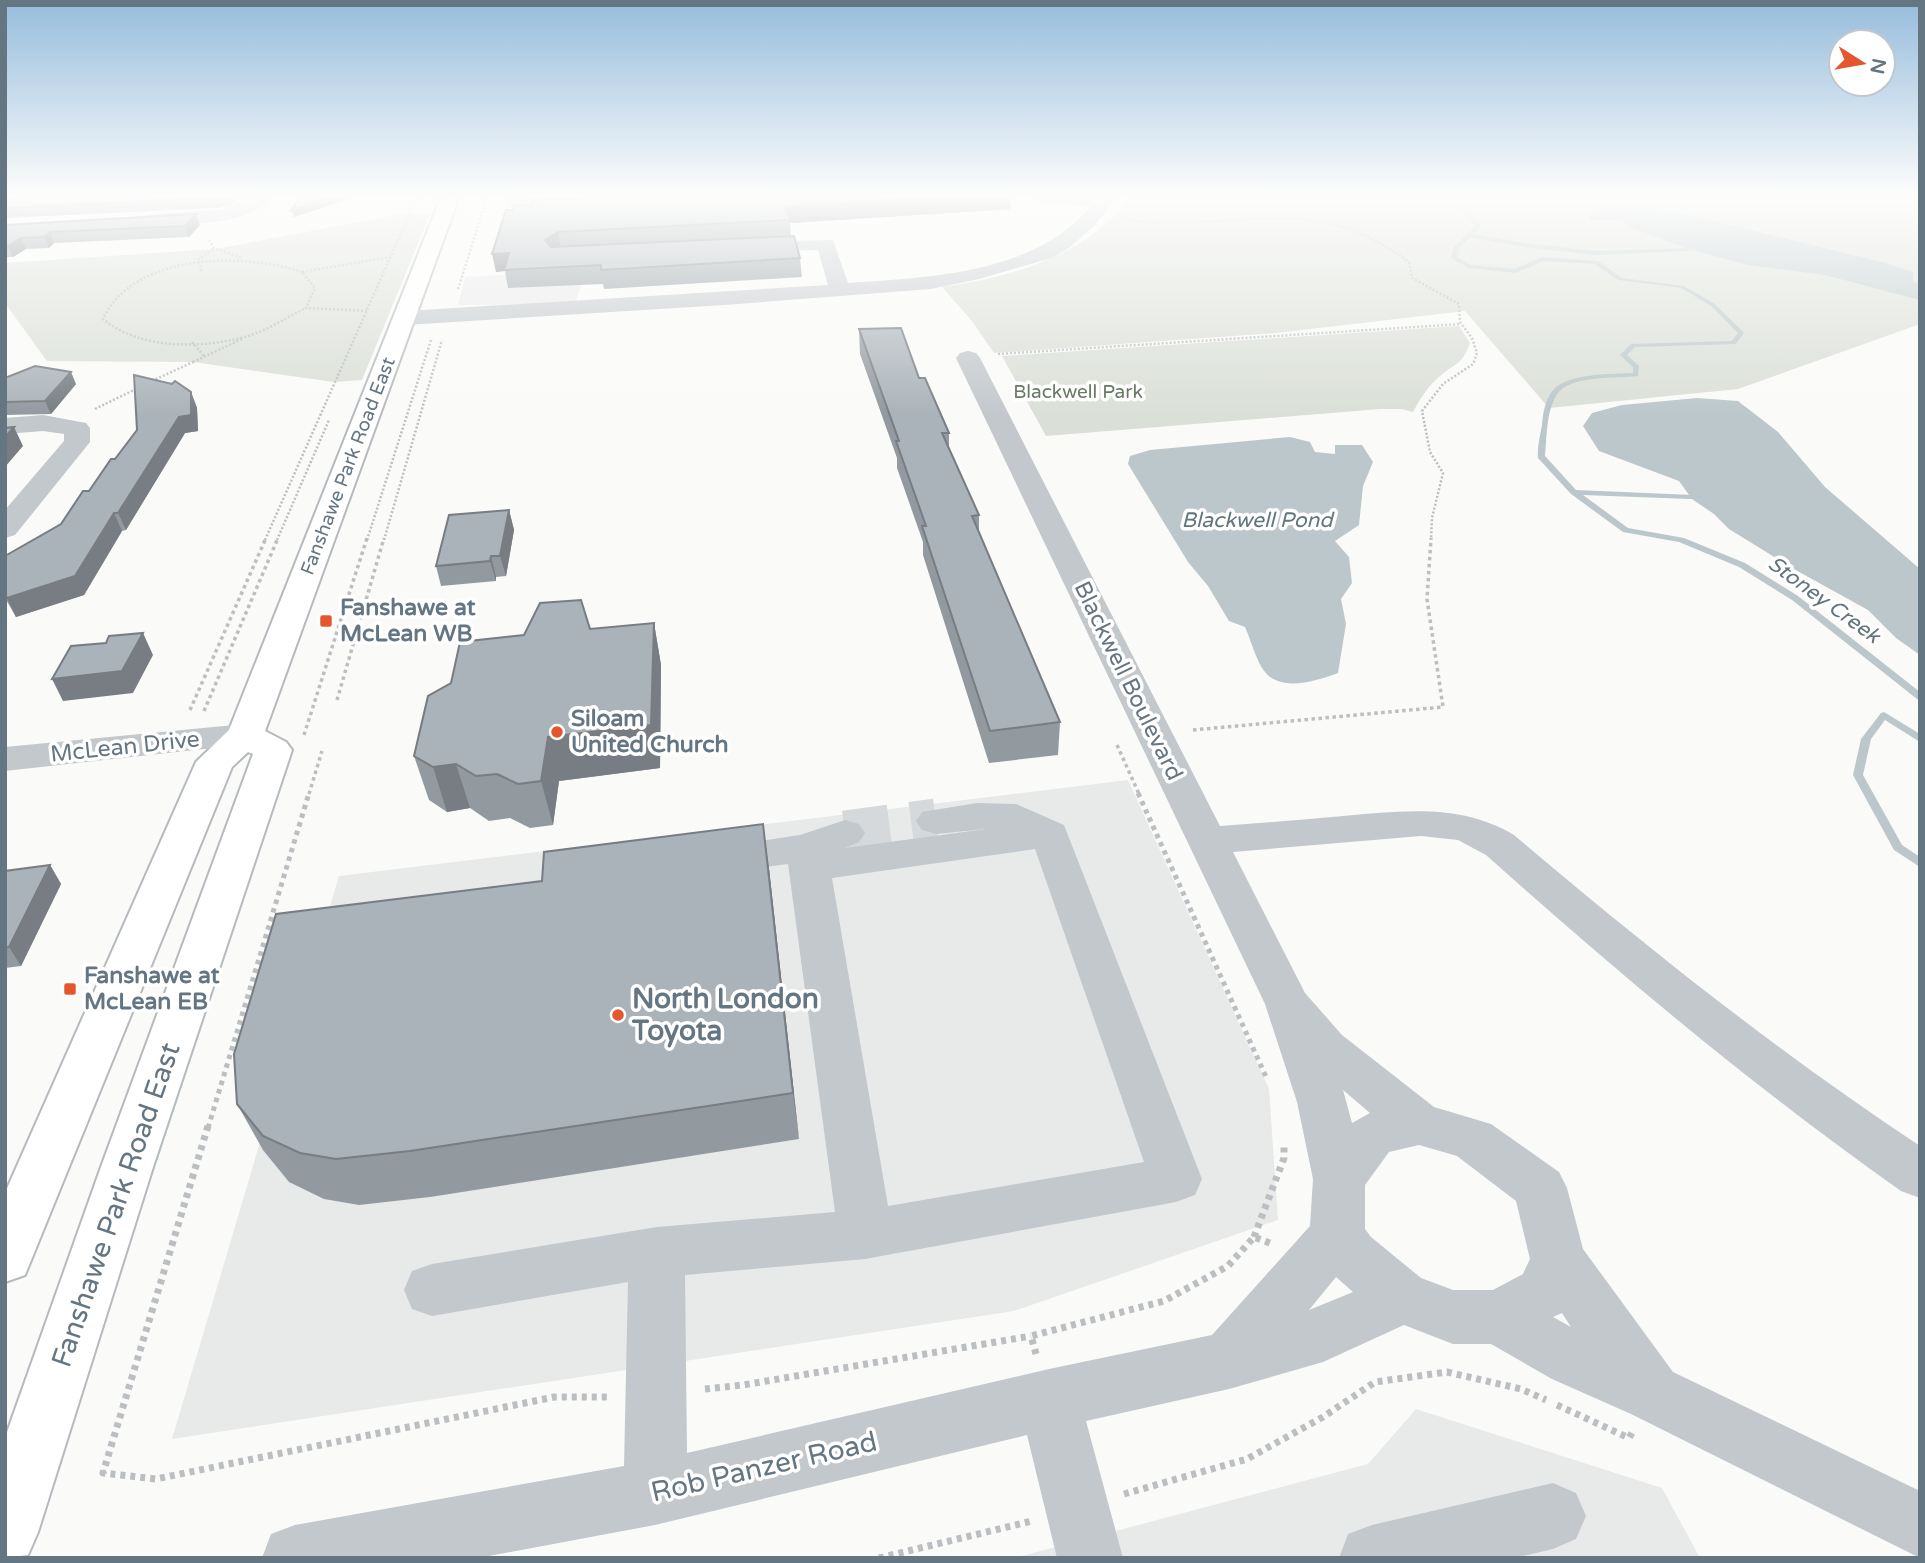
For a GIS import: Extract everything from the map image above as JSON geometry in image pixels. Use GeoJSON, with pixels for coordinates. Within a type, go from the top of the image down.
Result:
{"type":"FeatureCollection","features":[{"type":"Feature","properties":{"kind":"main road","name":"Fanshawe Park Road East"},"geometry":{"type":"LineString","coordinates":[[5,1258],[215,762],[208,731],[406,318],[423,270]]}},
{"type":"Feature","properties":{"kind":"main road","name":"Fanshawe Park Road East"},"geometry":{"type":"LineString","coordinates":[[5,1532],[127,1167],[273,750],[208,731]]}},
{"type":"Feature","properties":{"kind":"street"},"geometry":{"type":"LineString","coordinates":[[834,270],[840,291]]}},
{"type":"Feature","properties":{"kind":"street"},"geometry":{"type":"LineString","coordinates":[[406,318],[840,291],[931,283],[988,270]]}},
{"type":"Feature","properties":{"kind":"street"},"geometry":{"type":"LineString","coordinates":[[499,294],[566,292],[569,309]]}},
{"type":"Feature","properties":{"kind":"street","name":"Blackwell Boulevard"},"geometry":{"type":"LineString","coordinates":[[979,356],[1154,737],[1288,1004],[1322,1102],[1339,1179],[1325,1248]]}},
{"type":"Feature","properties":{"kind":"street"},"geometry":{"type":"LineString","coordinates":[[5,426],[63,424],[77,428],[77,442],[5,529]]}},
{"type":"Feature","properties":{"kind":"street","name":"McLean Drive"},"geometry":{"type":"LineString","coordinates":[[5,759],[208,731]]}},
{"type":"Feature","properties":{"kind":"street"},"geometry":{"type":"LineString","coordinates":[[432,1290],[657,1252],[865,1234],[1177,1179],[1050,834],[1016,817],[977,816],[936,821]]}},
{"type":"Feature","properties":{"kind":"street"},"geometry":{"type":"LineString","coordinates":[[1208,841],[1420,823],[1447,824],[1477,830],[1500,845],[1676,995],[1799,1090],[1920,1175]]}},
{"type":"Feature","properties":{"kind":"street"},"geometry":{"type":"LineString","coordinates":[[681,864],[820,849],[1050,834]]}},
{"type":"Feature","properties":{"kind":"street"},"geometry":{"type":"LineString","coordinates":[[820,849],[865,1234]]}},
{"type":"Feature","properties":{"kind":"street","name":"Blackwell Boulevard"},"geometry":{"type":"LineString","coordinates":[[1288,1004],[1325,1048],[1419,1124],[1474,1139],[1540,1188],[1558,1260],[1652,1393]]}},
{"type":"Feature","properties":{"kind":"street","name":"Blackwell Boulevard"},"geometry":{"type":"LineString","coordinates":[[1339,1179],[1373,1134],[1419,1124]]}},
{"type":"Feature","properties":{"kind":"street"},"geometry":{"type":"LineString","coordinates":[[1229,1360],[1325,1248],[1351,1255],[1402,1298],[1453,1317],[1498,1317],[1543,1293],[1558,1260]]}},
{"type":"Feature","properties":{"kind":"street"},"geometry":{"type":"LineString","coordinates":[[655,1493],[657,1252]]}},
{"type":"Feature","properties":{"kind":"street"},"geometry":{"type":"LineString","coordinates":[[1229,1360],[1323,1335],[1402,1298]]}},
{"type":"Feature","properties":{"kind":"street","name":"Blackwell Boulevard"},"geometry":{"type":"LineString","coordinates":[[1498,1317],[1549,1347],[1607,1376],[1652,1393],[1920,1525]]}},
{"type":"Feature","properties":{"kind":"street","name":"Rob Panzer Road"},"geometry":{"type":"LineString","coordinates":[[295,1558],[655,1493],[1049,1399],[1229,1360]]}},
{"type":"Feature","properties":{"kind":"street"},"geometry":{"type":"LineString","coordinates":[[1049,1399],[1084,1532]]}},
{"type":"Feature","properties":{"kind":"street"},"geometry":{"type":"LineString","coordinates":[[1372,1558],[1553,1516]]}},
{"type":"Feature","properties":{"kind":"path"},"geometry":{"type":"LineString","coordinates":[[169,270],[138,281],[113,300],[103,319],[111,329],[143,340],[191,342],[247,337]]}},
{"type":"Feature","properties":{"kind":"path"},"geometry":{"type":"LineString","coordinates":[[297,270],[315,288],[306,308]]}},
{"type":"Feature","properties":{"kind":"path"},"geometry":{"type":"LineString","coordinates":[[302,272],[314,270]]}},
{"type":"Feature","properties":{"kind":"path"},"geometry":{"type":"LineString","coordinates":[[208,731],[384,270]]}},
{"type":"Feature","properties":{"kind":"path"},"geometry":{"type":"LineString","coordinates":[[456,296],[464,270]]}},
{"type":"Feature","properties":{"kind":"path"},"geometry":{"type":"LineString","coordinates":[[1154,737],[1192,730],[1443,707],[1427,600],[1432,518],[1443,473],[1430,452],[1422,411],[1443,384],[1473,364],[1477,353],[1472,338],[1461,324],[1459,304],[1421,285],[1412,278],[1410,270]]}},
{"type":"Feature","properties":{"kind":"path"},"geometry":{"type":"LineString","coordinates":[[151,382],[306,308],[367,311]]}},
{"type":"Feature","properties":{"kind":"path"},"geometry":{"type":"LineString","coordinates":[[979,356],[1461,324]]}},
{"type":"Feature","properties":{"kind":"path"},"geometry":{"type":"LineString","coordinates":[[337,700],[445,329]]}},
{"type":"Feature","properties":{"kind":"path"},"geometry":{"type":"LineString","coordinates":[[191,342],[205,356]]}},
{"type":"Feature","properties":{"kind":"path"},"geometry":{"type":"LineString","coordinates":[[63,424],[138,388]]}},
{"type":"Feature","properties":{"kind":"path"},"geometry":{"type":"LineString","coordinates":[[208,731],[332,412]]}},
{"type":"Feature","properties":{"kind":"path"},"geometry":{"type":"LineString","coordinates":[[322,751],[103,1473],[156,1479],[554,1397],[655,1394],[744,1385],[1031,1336],[1164,1301],[1228,1266],[1254,1237],[1284,1158],[1284,1130]]}},
{"type":"Feature","properties":{"kind":"path"},"geometry":{"type":"LineString","coordinates":[[1254,1237],[1325,1248]]}},
{"type":"Feature","properties":{"kind":"path"},"geometry":{"type":"LineString","coordinates":[[1031,1336],[1049,1399]]}},
{"type":"Feature","properties":{"kind":"path"},"geometry":{"type":"LineString","coordinates":[[879,1558],[1065,1513],[1084,1532],[1247,1459],[1323,1417],[1375,1382],[1447,1372],[1521,1389],[1629,1438],[1652,1393]]}},
{"type":"Feature","properties":{"kind":"shaded area"},"geometry":{"type":"Polygon","coordinates":[[[586,270],[575,304],[458,305],[465,277],[586,270]]]}},
{"type":"Feature","properties":{"kind":"shaded area"},"geometry":{"type":"Polygon","coordinates":[[[1128,780],[1269,1089],[1278,1220],[1014,1311],[172,1439],[339,876],[1128,780]]]}},
{"type":"Feature","properties":{"kind":"shaded area"},"geometry":{"type":"Polygon","coordinates":[[[1416,1409],[1662,1488],[1700,1558],[1014,1558],[1368,1464],[1416,1409]]]}},
{"type":"Feature","properties":{"kind":"green space"},"geometry":{"type":"Polygon","coordinates":[[[5,270],[407,270],[362,380],[334,382],[193,362],[47,361],[5,303],[5,270]]]}},
{"type":"Feature","properties":{"kind":"green space"},"geometry":{"type":"Polygon","coordinates":[[[1020,270],[1920,270],[1920,324],[1738,389],[1549,408],[1465,311],[1276,333],[994,353],[972,321],[942,287],[1020,270]]]}},
{"type":"Feature","properties":{"kind":"green space","name":"Blackwell Park"},"geometry":{"type":"Polygon","coordinates":[[[1459,326],[1470,343],[1464,356],[1432,384],[1413,412],[1380,409],[1046,436],[1002,356],[1459,326]]]}},
{"type":"Feature","properties":{"kind":"water"},"geometry":{"type":"Polygon","coordinates":[[[1786,270],[1907,270],[1913,272],[1913,282],[1920,284],[1920,300],[1825,275],[1786,270]]]}},
{"type":"Feature","properties":{"kind":"water"},"geometry":{"type":"Polygon","coordinates":[[[1697,398],[1738,401],[1778,432],[1825,487],[1920,569],[1920,655],[1896,638],[1868,610],[1729,529],[1714,514],[1692,499],[1679,481],[1599,451],[1583,426],[1592,413],[1622,405],[1697,398]]]}},
{"type":"Feature","properties":{"kind":"water","name":"Blackwell Pond"},"geometry":{"type":"Polygon","coordinates":[[[1290,437],[1310,442],[1315,452],[1335,454],[1335,445],[1362,445],[1373,462],[1363,486],[1359,525],[1335,541],[1349,557],[1352,583],[1341,599],[1346,624],[1338,673],[1300,683],[1281,682],[1265,672],[1245,627],[1229,621],[1208,586],[1188,562],[1128,464],[1130,456],[1150,450],[1290,437]]]}},
{"type":"Feature","properties":{"kind":"building"},"geometry":{"type":"Polygon","coordinates":[[[901,328],[919,378],[925,378],[949,433],[942,433],[979,515],[972,516],[1060,722],[990,731],[922,526],[926,526],[896,441],[899,441],[859,329],[901,328]]]}},
{"type":"Feature","properties":{"kind":"building"},"geometry":{"type":"Polygon","coordinates":[[[35,366],[71,372],[45,401],[5,402],[5,378],[35,366]]]}},
{"type":"Feature","properties":{"kind":"building"},"geometry":{"type":"Polygon","coordinates":[[[134,375],[172,384],[175,381],[191,392],[191,415],[179,417],[75,576],[7,598],[5,556],[61,524],[83,491],[89,491],[111,459],[115,459],[137,430],[134,375]]]}},
{"type":"Feature","properties":{"kind":"building"},"geometry":{"type":"Polygon","coordinates":[[[14,427],[5,437],[5,428],[14,427]]]}},
{"type":"Feature","properties":{"kind":"building"},"geometry":{"type":"Polygon","coordinates":[[[509,510],[500,556],[491,556],[490,561],[436,566],[449,515],[509,510]]]}},
{"type":"Feature","properties":{"kind":"building"},"geometry":{"type":"Polygon","coordinates":[[[581,600],[590,629],[654,623],[651,725],[548,737],[541,781],[518,784],[497,774],[476,776],[456,764],[433,767],[414,756],[428,696],[451,683],[460,642],[524,635],[540,603],[581,600]]]}},
{"type":"Feature","properties":{"kind":"building"},"geometry":{"type":"Polygon","coordinates":[[[143,633],[122,671],[52,679],[71,646],[106,643],[109,636],[143,633]]]}},
{"type":"Feature","properties":{"kind":"building"},"geometry":{"type":"Polygon","coordinates":[[[763,824],[793,1093],[410,1151],[336,1159],[300,1153],[263,1136],[237,1104],[234,1054],[276,914],[542,881],[544,852],[763,824]]]}},
{"type":"Feature","properties":{"kind":"building"},"geometry":{"type":"Polygon","coordinates":[[[50,865],[9,947],[5,948],[5,871],[50,865]]]}},
{"type":"Feature","properties":{"kind":"waterway","name":"Stoney Creek"},"geometry":{"type":"LineString","coordinates":[[1506,270],[1518,270]]}},
{"type":"Feature","properties":{"kind":"waterway","name":"Stoney Creek"},"geometry":{"type":"LineString","coordinates":[[1574,492],[1541,456],[1549,404],[1556,391],[1582,379],[1636,375],[1636,366],[1623,355],[1633,345],[1734,343],[1741,333],[1713,305],[1682,287],[1620,279],[1607,270]]}},
{"type":"Feature","properties":{"kind":"waterway"},"geometry":{"type":"LineString","coordinates":[[1574,492],[1690,497]]}},
{"type":"Feature","properties":{"kind":"waterway","name":"Stoney Creek"},"geometry":{"type":"LineString","coordinates":[[1574,492],[1626,530],[1681,540],[1742,565],[1795,598],[1920,697]]}},
{"type":"Feature","properties":{"kind":"waterway","name":"Stoney Creek"},"geometry":{"type":"LineString","coordinates":[[1920,739],[1884,715],[1866,739],[1858,775],[1898,847],[1920,863]]}},
{"type":"Feature","properties":{"kind":"tunnel"},"geometry":{"type":"LineString","coordinates":[[845,833],[936,821]]}},
{"type":"Feature","properties":{"kind":"place","name":"Fanshawe at McLean WB"},"geometry":{"type":"Point","coordinates":[326,621]}},
{"type":"Feature","properties":{"kind":"place","name":"Siloam United Church"},"geometry":{"type":"Point","coordinates":[557,732]}},
{"type":"Feature","properties":{"kind":"place","name":"Fanshawe at McLean EB"},"geometry":{"type":"Point","coordinates":[70,989]}},
{"type":"Feature","properties":{"kind":"place","name":"North London Toyota"},"geometry":{"type":"Point","coordinates":[618,1015]}}]}
